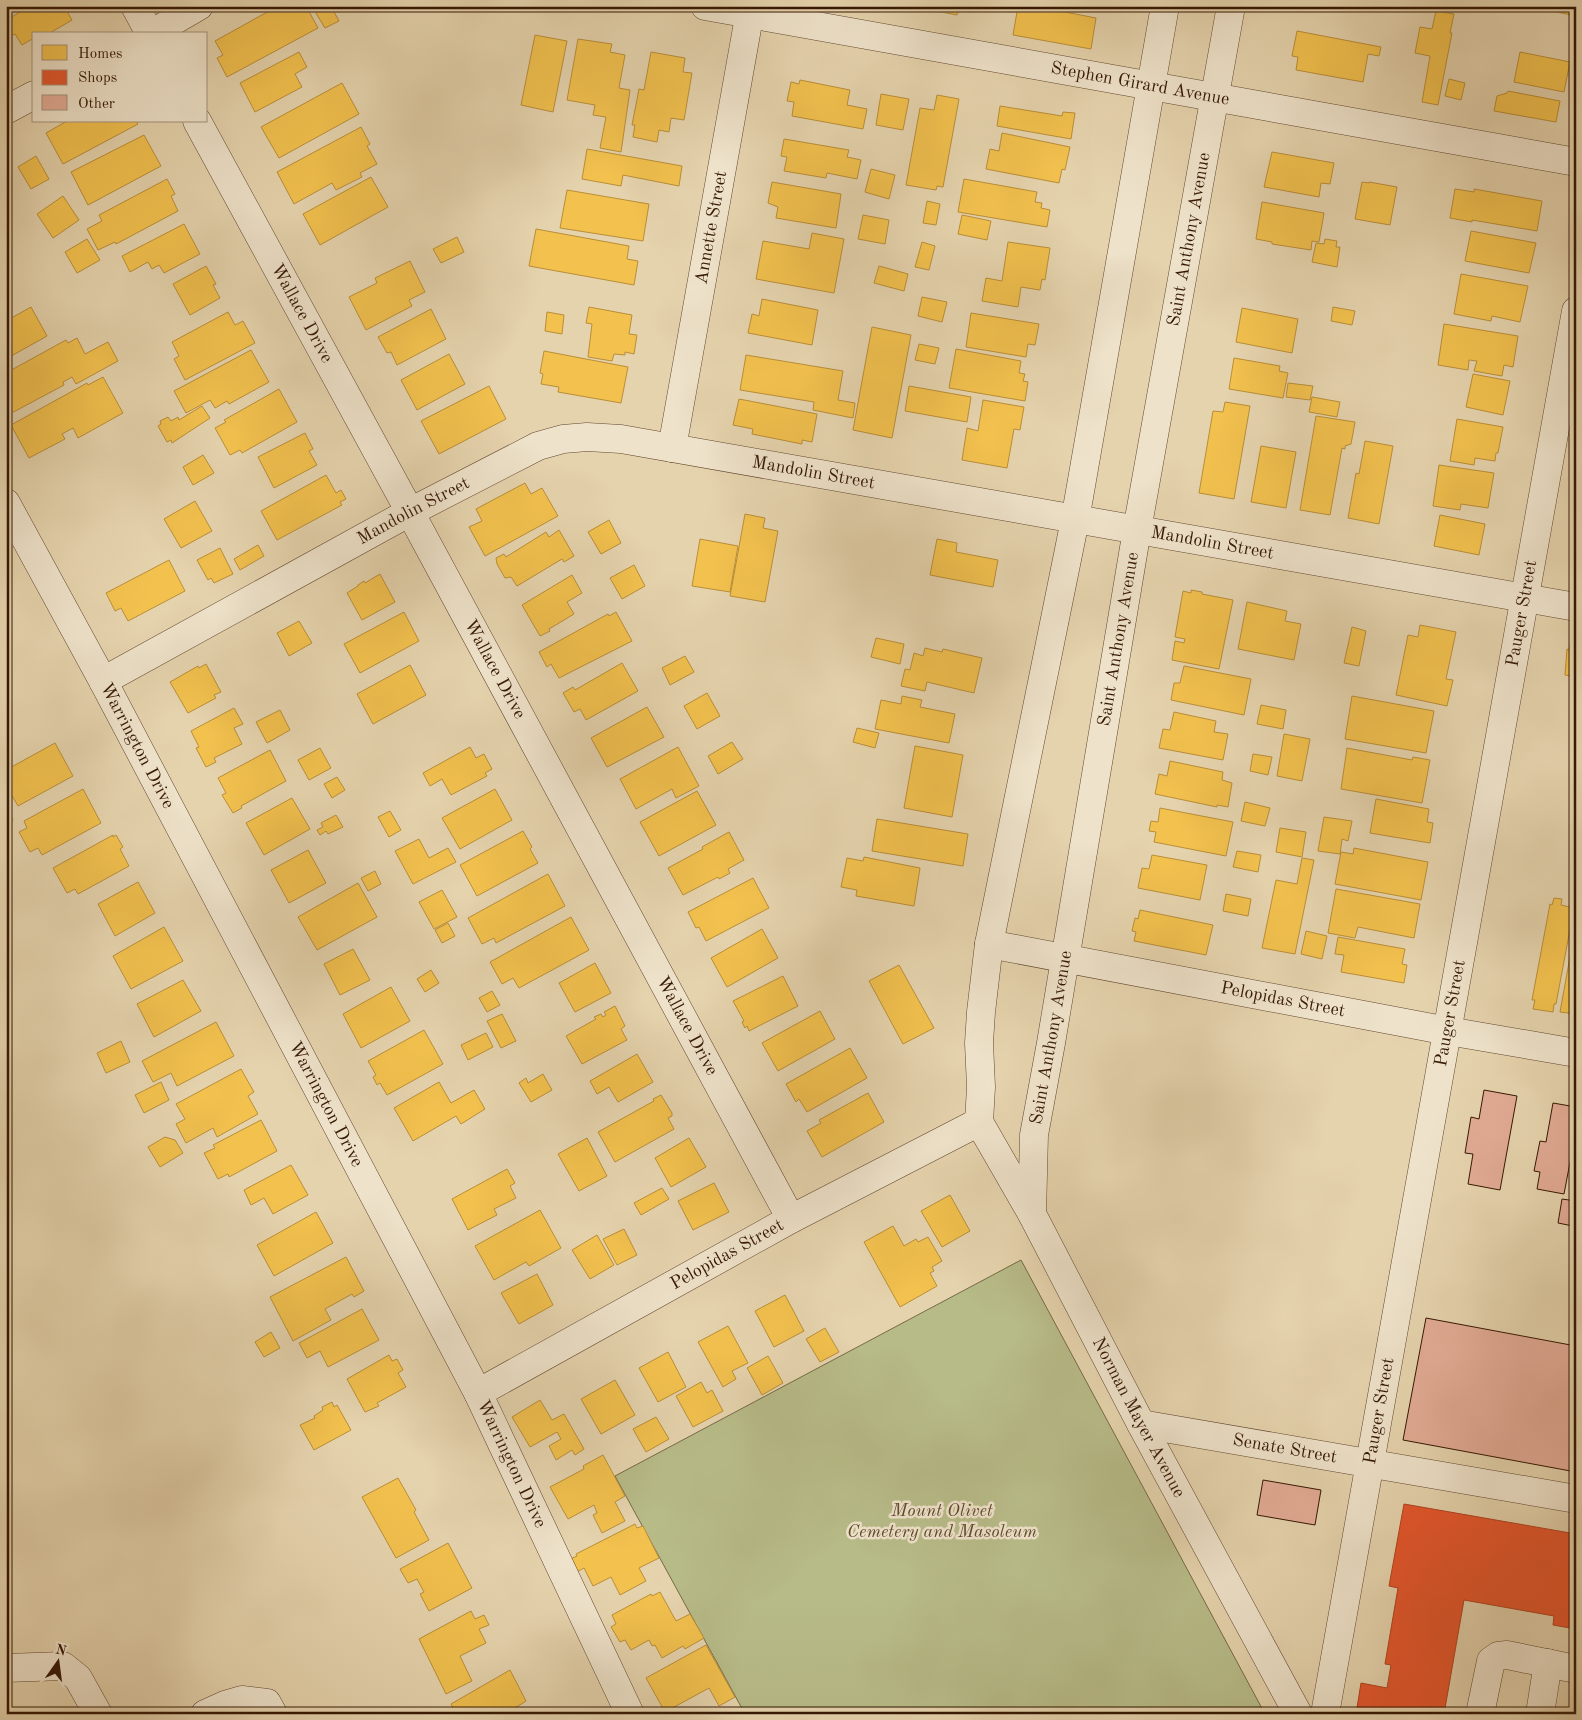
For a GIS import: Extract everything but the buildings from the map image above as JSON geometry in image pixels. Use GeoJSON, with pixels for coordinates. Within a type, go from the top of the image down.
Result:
{"type":"FeatureCollection","features":[{"type":"Feature","properties":{"kind":"street"},"geometry":{"type":"LineString","coordinates":[[135,6],[149,32]]}},
{"type":"Feature","properties":{"kind":"street"},"geometry":{"type":"LineString","coordinates":[[154,32],[199,6]]}},
{"type":"Feature","properties":{"kind":"street","name":"Stephen Girard Avenue"},"geometry":{"type":"LineString","coordinates":[[705,6],[750,10],[1151,86],[1576,162]]}},
{"type":"Feature","properties":{"kind":"street"},"geometry":{"type":"LineString","coordinates":[[979,1122],[981,1087],[979,1043],[989,944],[1075,520],[1165,6]]}},
{"type":"Feature","properties":{"kind":"street","name":"Saint Anthony Avenue"},"geometry":{"type":"LineString","coordinates":[[1032,1214],[1034,1135],[1137,530],[1231,6]]}},
{"type":"Feature","properties":{"kind":"street","name":"Annette Street"},"geometry":{"type":"LineString","coordinates":[[672,448],[750,10]]}},
{"type":"Feature","properties":{"kind":"street"},"geometry":{"type":"LineString","coordinates":[[6,110],[32,96]]}},
{"type":"Feature","properties":{"kind":"street","name":"Wallace Drive"},"geometry":{"type":"LineString","coordinates":[[198,122],[791,1219]]}},
{"type":"Feature","properties":{"kind":"street","name":"Pauger Street"},"geometry":{"type":"LineString","coordinates":[[1325,1714],[1576,311]]}},
{"type":"Feature","properties":{"kind":"street","name":"Mandolin Street"},"geometry":{"type":"LineString","coordinates":[[103,681],[410,512],[538,446],[563,439],[586,437],[621,439],[1576,607]]}},
{"type":"Feature","properties":{"kind":"street","name":"Warrington Drive"},"geometry":{"type":"LineString","coordinates":[[6,503],[103,681],[478,1393],[630,1714]]}},
{"type":"Feature","properties":{"kind":"street","name":"Pelopidas Street"},"geometry":{"type":"LineString","coordinates":[[989,944],[1448,1031],[1576,1053]]}},
{"type":"Feature","properties":{"kind":"street","name":"Pelopidas Street"},"geometry":{"type":"LineString","coordinates":[[478,1393],[791,1219],[979,1122]]}},
{"type":"Feature","properties":{"kind":"street","name":"Norman Mayer Avenue"},"geometry":{"type":"LineString","coordinates":[[979,1122],[1032,1214],[1142,1424],[1298,1714]]}},
{"type":"Feature","properties":{"kind":"street","name":"Senate Street"},"geometry":{"type":"LineString","coordinates":[[1142,1424],[1576,1499]]}},
{"type":"Feature","properties":{"kind":"street"},"geometry":{"type":"LineString","coordinates":[[1480,1714],[1491,1661],[1498,1656],[1507,1655],[1576,1669]]}},
{"type":"Feature","properties":{"kind":"street"},"geometry":{"type":"LineString","coordinates":[[1540,1714],[1548,1663]]}},
{"type":"Feature","properties":{"kind":"street"},"geometry":{"type":"LineString","coordinates":[[6,1668],[63,1666],[78,1678],[98,1714]]}},
{"type":"Feature","properties":{"kind":"street"},"geometry":{"type":"LineString","coordinates":[[205,1714],[242,1700],[267,1703],[273,1714]]}},
{"type":"Feature","properties":{"kind":"green space","name":"Mount Olivet Cemetery and Masoleum"},"geometry":{"type":"Polygon","coordinates":[[[1021,1260],[1265,1714],[745,1714],[615,1476],[1021,1260]]]}}]}
